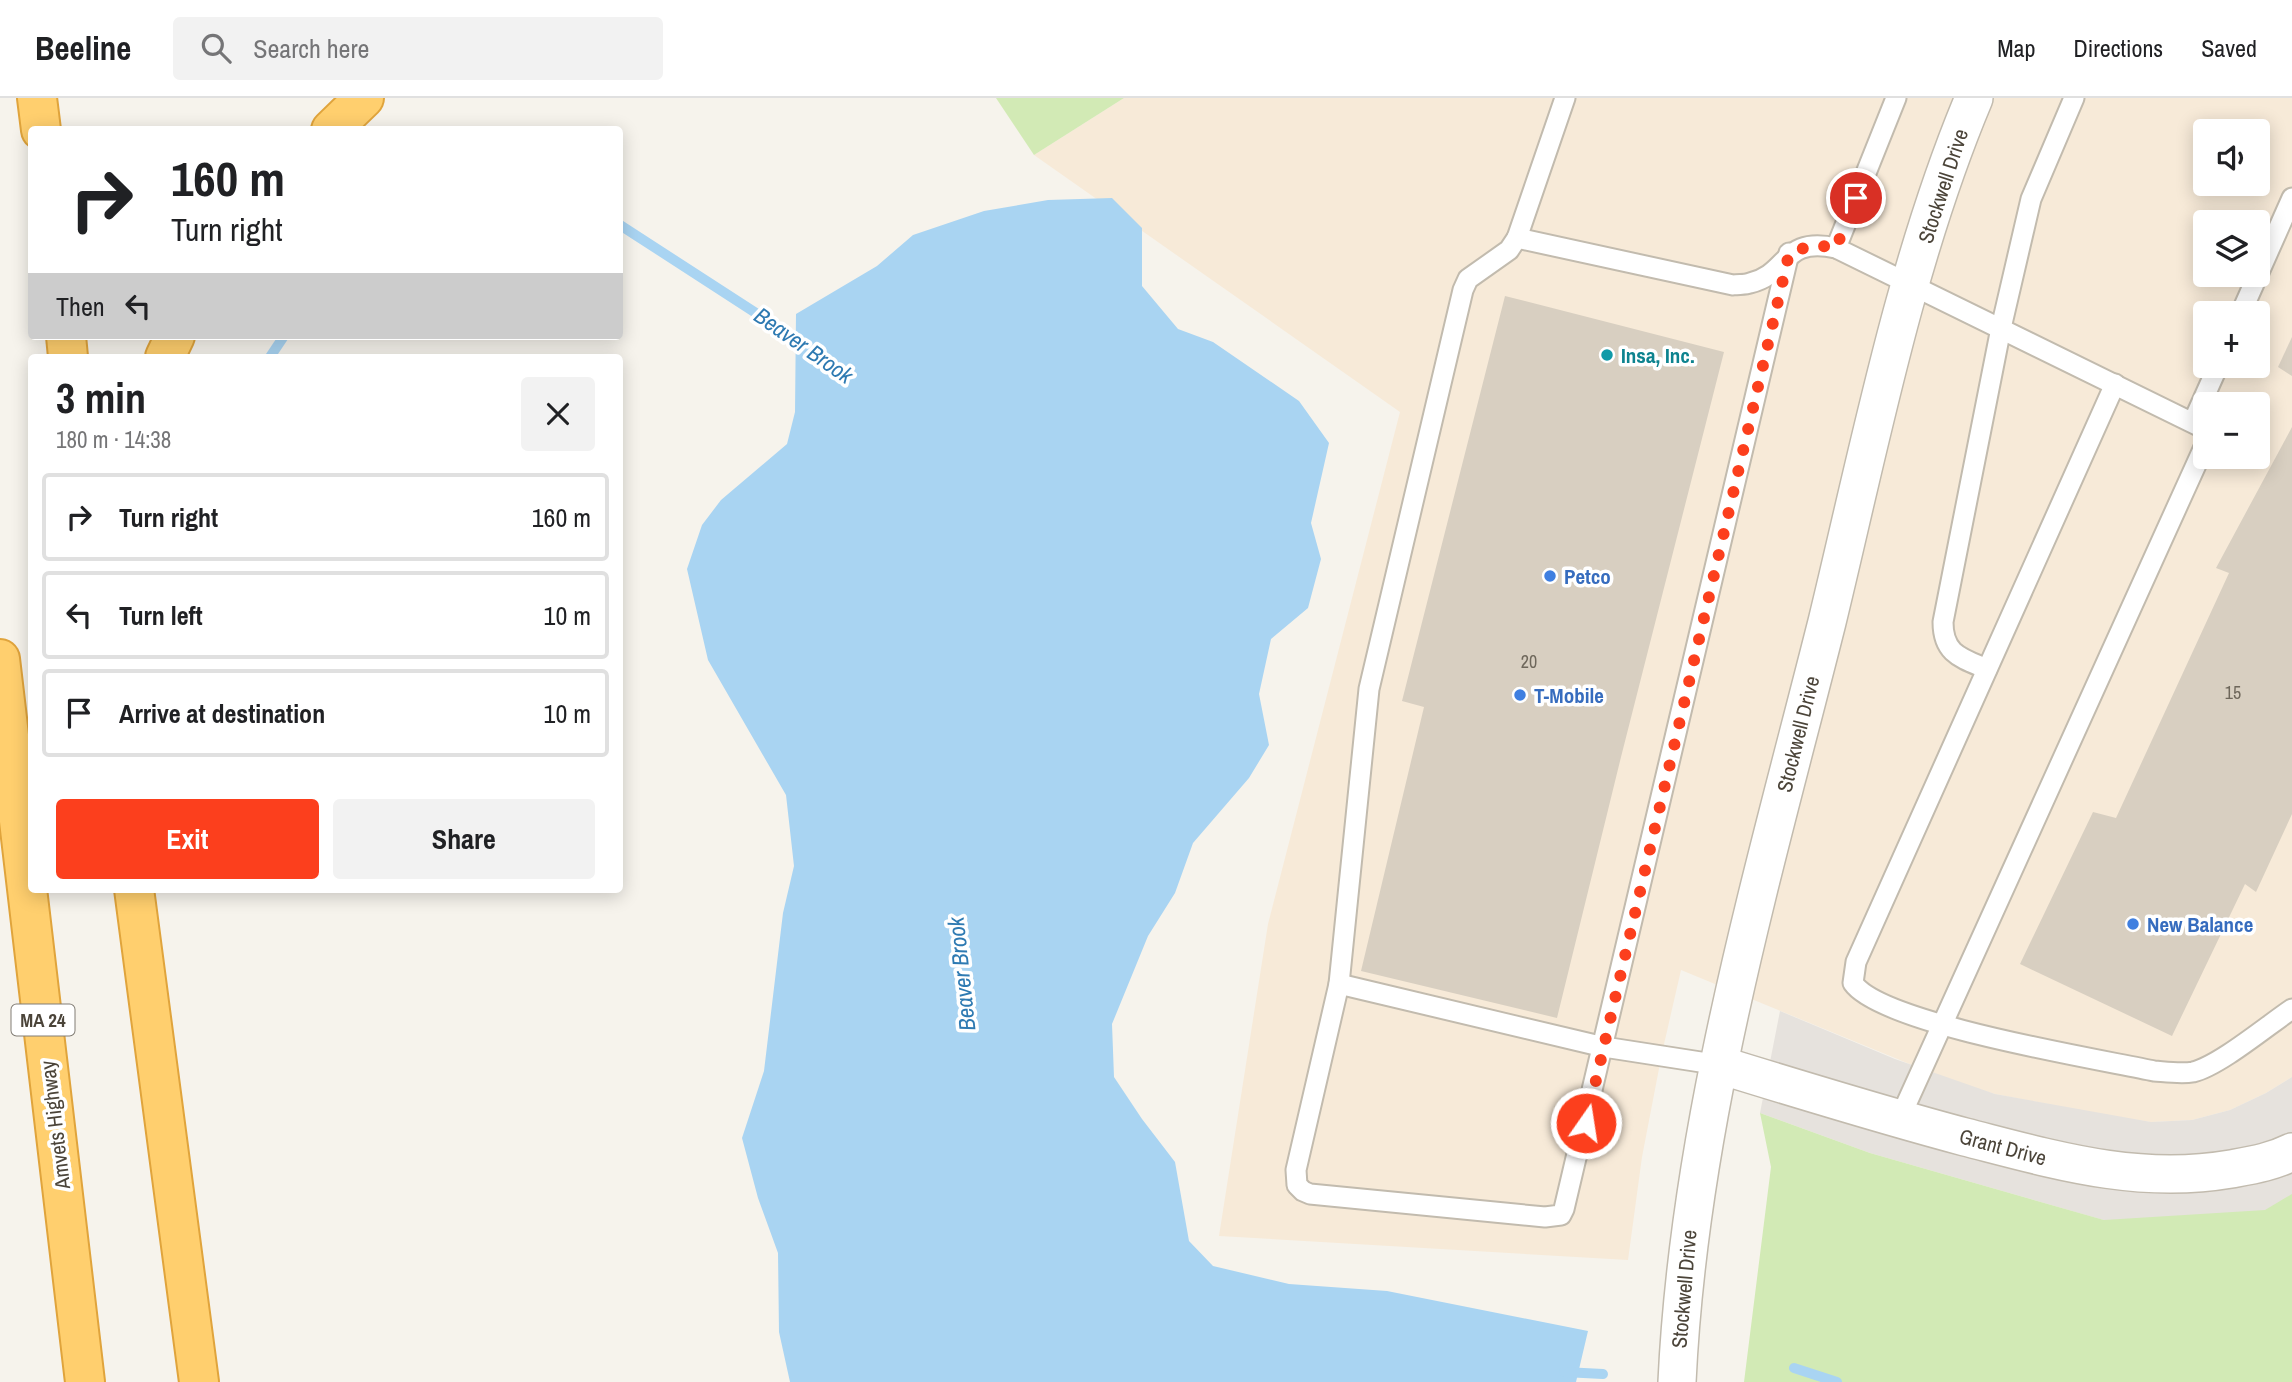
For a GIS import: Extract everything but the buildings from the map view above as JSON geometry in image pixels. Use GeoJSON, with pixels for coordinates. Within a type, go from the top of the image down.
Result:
{"type":"FeatureCollection","features":[{"type":"Feature","properties":{"kind":"highway"},"geometry":{"type":"LineString","coordinates":[[37,98],[40,126]]}},
{"type":"Feature","properties":{"kind":"highway"},"geometry":{"type":"LineString","coordinates":[[335,126],[364,98]]}},
{"type":"Feature","properties":{"kind":"highway","name":"Amvets Highway"},"geometry":{"type":"LineString","coordinates":[[0,659],[2,694],[85,1382]]}},
{"type":"Feature","properties":{"kind":"highway"},"geometry":{"type":"LineString","coordinates":[[135,893],[198,1382]]}},
{"type":"Feature","properties":{"kind":"street","name":"Stockwell Drive"},"geometry":{"type":"LineString","coordinates":[[1677,1382],[1690,1225],[1699,1166],[1746,944],[1911,286],[1935,204],[1974,98]]}},
{"type":"Feature","properties":{"kind":"street","name":"Grant Drive"},"geometry":{"type":"LineString","coordinates":[[1720,1065],[1899,1119],[2064,1162],[2139,1175],[2206,1173],[2270,1162],[2292,1152]]}},
{"type":"Feature","properties":{"kind":"lane"},"geometry":{"type":"LineString","coordinates":[[1565,98],[1517,238],[1509,250],[1468,279],[1463,289],[1369,689],[1339,984],[1296,1170],[1297,1185],[1310,1194],[1545,1217],[1561,1215],[1567,1203],[1789,254]]}},
{"type":"Feature","properties":{"kind":"lane"},"geometry":{"type":"LineString","coordinates":[[1836,248],[1896,98]]}},
{"type":"Feature","properties":{"kind":"lane"},"geometry":{"type":"LineString","coordinates":[[1987,669],[1954,653],[1943,635],[1943,622],[2001,328],[2031,199],[2074,98]]}},
{"type":"Feature","properties":{"kind":"lane"},"geometry":{"type":"LineString","coordinates":[[2246,301],[2292,198]]}},
{"type":"Feature","properties":{"kind":"lane"},"geometry":{"type":"LineString","coordinates":[[1517,238],[1733,285],[1751,283],[1766,276],[1789,254],[1801,248],[1836,248],[2193,423]]}},
{"type":"Feature","properties":{"kind":"lane"},"geometry":{"type":"LineString","coordinates":[[2115,384],[1853,973],[1853,983],[1866,996],[1942,1026],[2154,1071],[2175,1073],[2194,1072],[2212,1065],[2292,1009]]}},
{"type":"Feature","properties":{"kind":"lane"},"geometry":{"type":"LineString","coordinates":[[1899,1119],[2194,469]]}},
{"type":"Feature","properties":{"kind":"lane"},"geometry":{"type":"LineString","coordinates":[[1339,984],[1604,1047],[1720,1065]]}},
{"type":"Feature","properties":{"kind":"shaded area"},"geometry":{"type":"Polygon","coordinates":[[[1124,98],[2292,98],[2292,1077],[2230,1110],[2192,1120],[2151,1122],[2111,1116],[1995,1094],[1946,1079],[1681,970],[1642,1157],[1628,1260],[1219,1236],[1268,924],[1400,412],[1034,155],[1124,98]]]}},
{"type":"Feature","properties":{"kind":"shaded area"},"geometry":{"type":"Polygon","coordinates":[[[1780,1011],[1895,1059],[1995,1094],[2151,1122],[2192,1120],[2230,1110],[2292,1077],[2292,1274],[1870,1153],[1760,1113],[1780,1011]]]}},
{"type":"Feature","properties":{"kind":"green space"},"geometry":{"type":"Polygon","coordinates":[[[996,98],[1124,98],[1034,155],[996,98]]]}},
{"type":"Feature","properties":{"kind":"green space"},"geometry":{"type":"Polygon","coordinates":[[[1760,1113],[1870,1153],[2104,1220],[2265,1210],[2292,1194],[2292,1382],[1744,1382],[1771,1167],[1760,1113]]]}},
{"type":"Feature","properties":{"kind":"water"},"geometry":{"type":"Polygon","coordinates":[[[1112,198],[1142,228],[1142,286],[1178,329],[1213,342],[1299,401],[1329,443],[1311,523],[1321,559],[1308,608],[1271,639],[1259,694],[1269,745],[1249,778],[1193,843],[1175,893],[1148,936],[1112,1024],[1114,1077],[1175,1162],[1189,1241],[1213,1266],[1289,1284],[1387,1291],[1588,1331],[1576,1382],[790,1382],[779,1332],[778,1253],[758,1198],[742,1138],[764,1071],[783,913],[794,866],[786,795],[708,660],[687,569],[702,525],[721,500],[787,444],[795,412],[796,314],[877,266],[913,235],[984,211],[1048,200],[1112,198]]]}},
{"type":"Feature","properties":{"kind":"waterway","name":"Beaver Brook"},"geometry":{"type":"LineString","coordinates":[[623,227],[807,346]]}},
{"type":"Feature","properties":{"kind":"waterway","name":"Beaver Brook"},"geometry":{"type":"LineString","coordinates":[[272,354],[281,340]]}},
{"type":"Feature","properties":{"kind":"waterway","name":"Beaver Brook"},"geometry":{"type":"LineString","coordinates":[[1794,1368],[1837,1382]]}},
{"type":"Feature","properties":{"kind":"waterway","name":"Beaver Brook"},"geometry":{"type":"LineString","coordinates":[[1564,1372],[1603,1374]]}},
{"type":"Feature","properties":{"kind":"place","name":"Insa, Inc."},"geometry":{"type":"Point","coordinates":[1607,355]}},
{"type":"Feature","properties":{"kind":"place","name":"Petco"},"geometry":{"type":"Point","coordinates":[1550,576]}},
{"type":"Feature","properties":{"kind":"place","name":"T-Mobile"},"geometry":{"type":"Point","coordinates":[1520,695]}},
{"type":"Feature","properties":{"kind":"place","name":"New Balance"},"geometry":{"type":"Point","coordinates":[2133,924]}},
{"type":"Feature","properties":{"kind":"route"},"geometry":{"type":"LineString","coordinates":[[1586,1123],[1789,254],[1811,246],[1836,248],[1856,198]]}}]}
